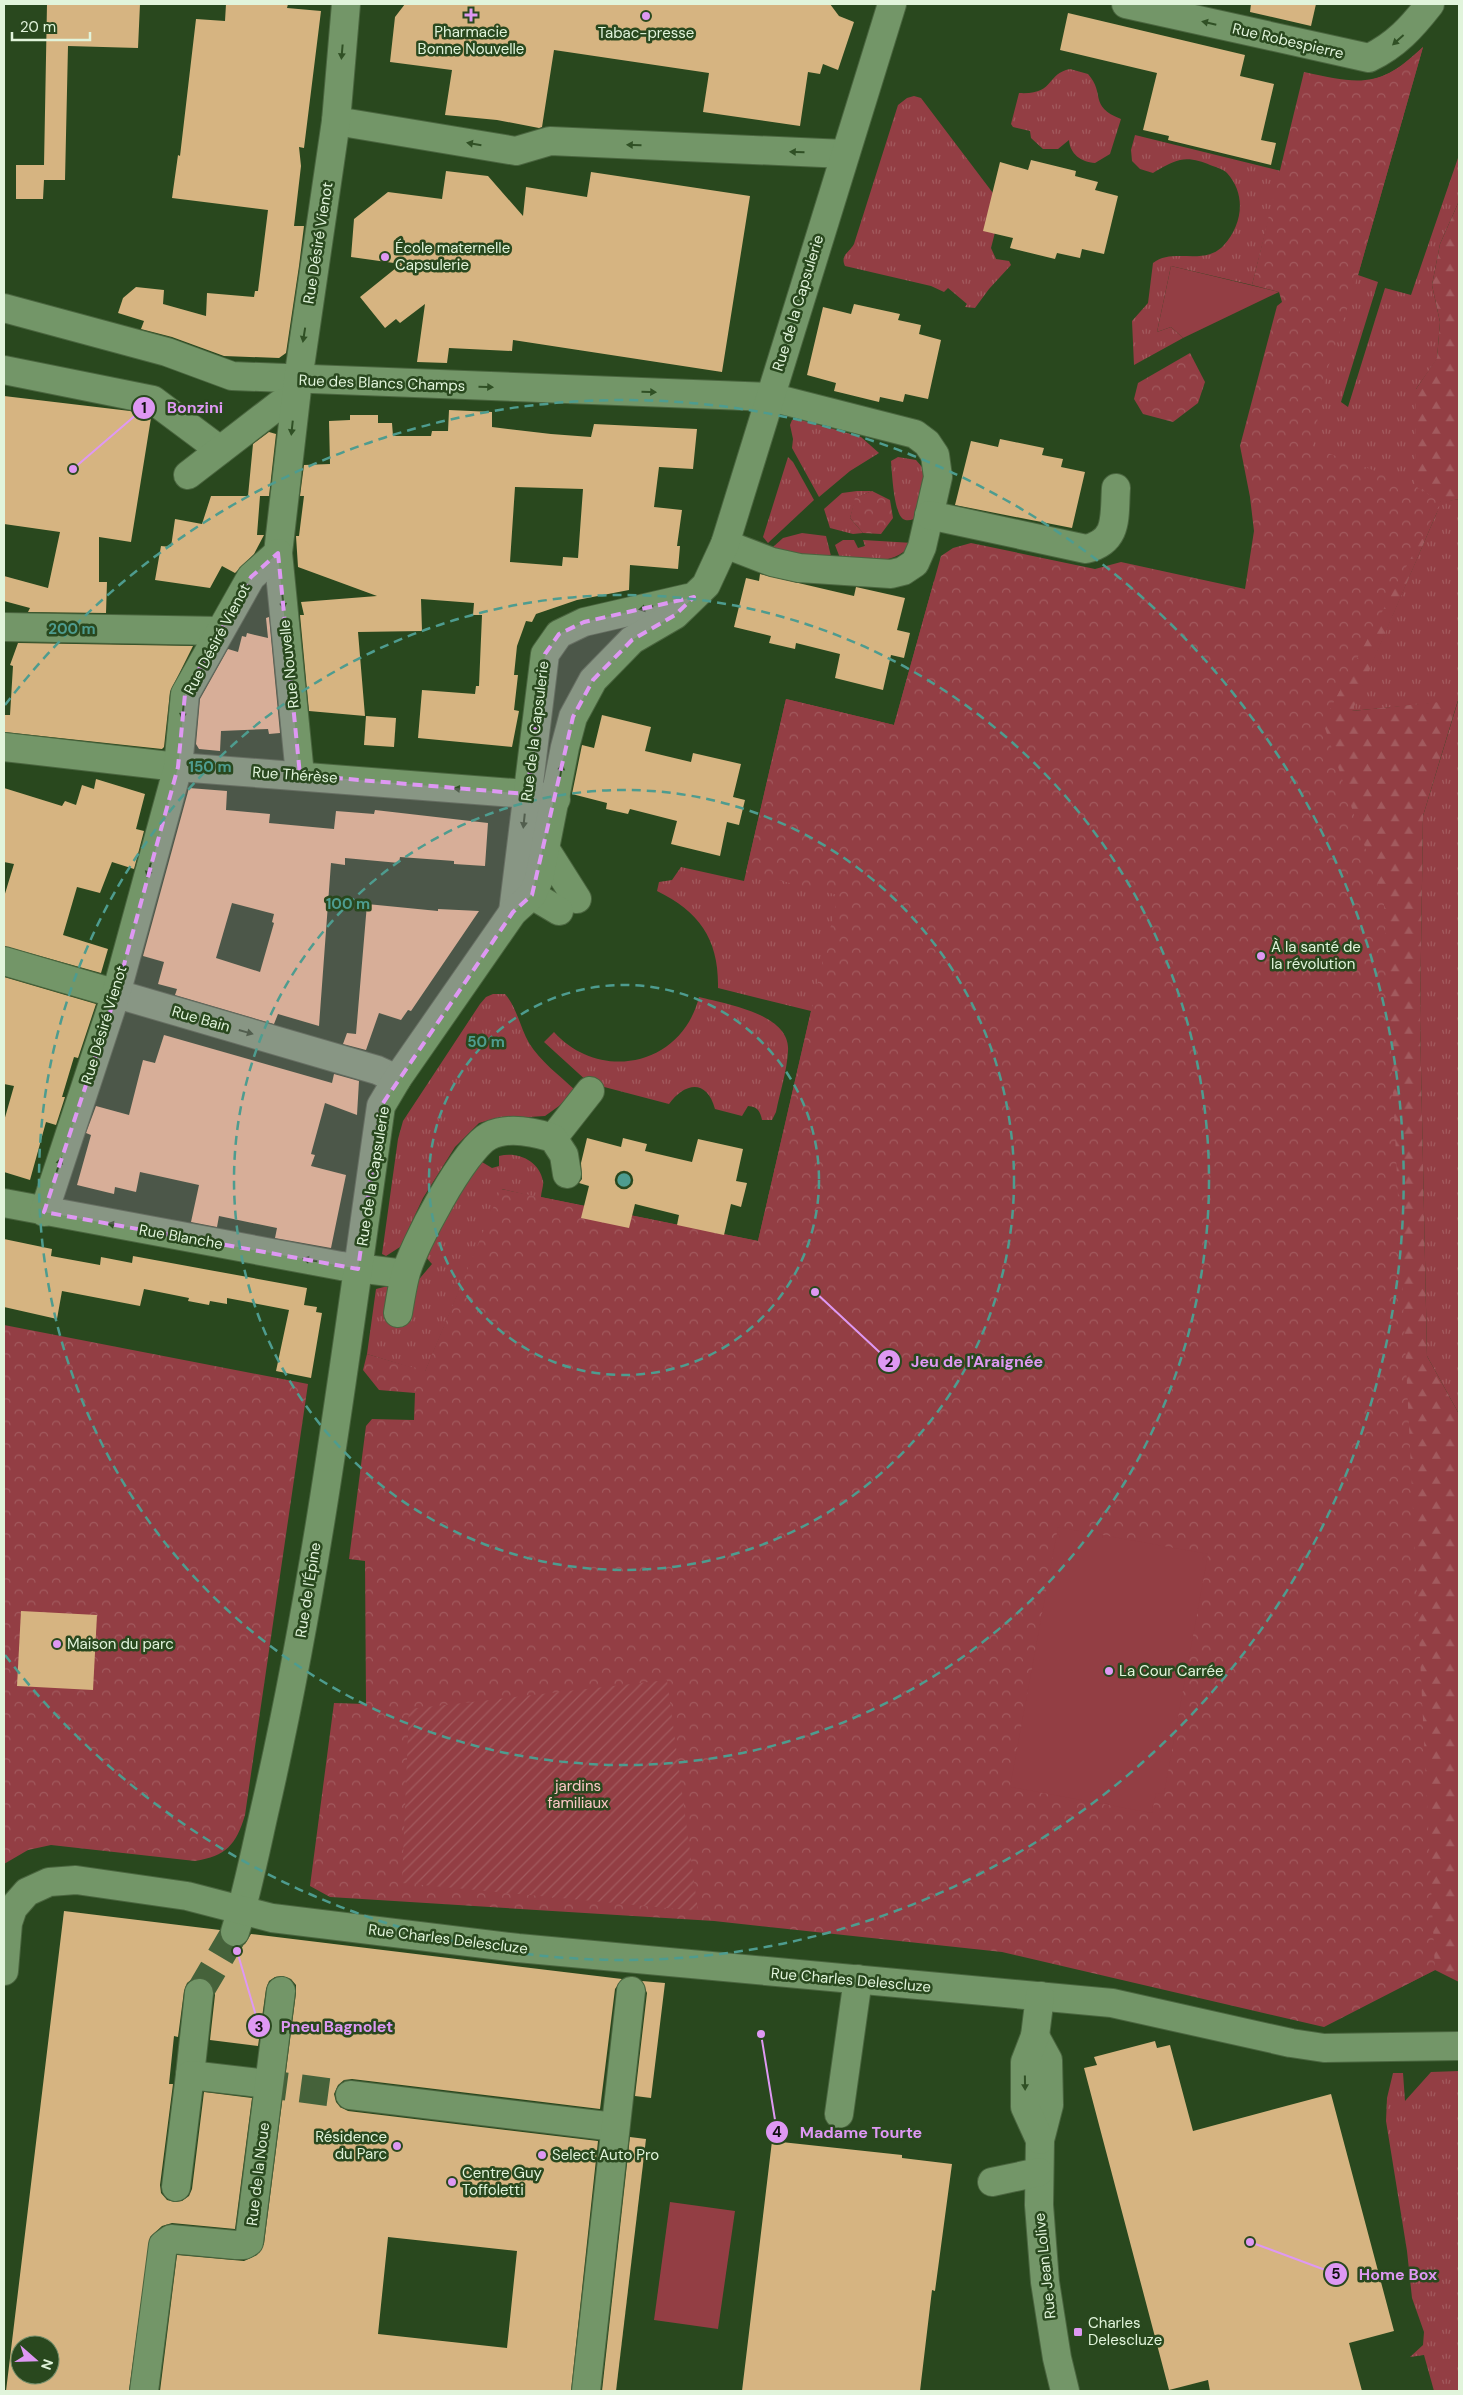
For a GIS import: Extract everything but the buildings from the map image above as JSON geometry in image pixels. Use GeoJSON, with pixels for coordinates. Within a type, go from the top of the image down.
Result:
{"type":"FeatureCollection","features":[{"type":"Feature","properties":{"kind":"street","name":"Rue Désiré Vienot"},"geometry":{"type":"LineString","coordinates":[[44,1212],[116,994],[178,767],[185,694],[251,577],[278,553],[296,390],[336,121],[346,4]]}},
{"type":"Feature","properties":{"kind":"street","name":"Rue de la Capsulerie"},"geometry":{"type":"LineString","coordinates":[[358,1269],[381,1106],[397,1079],[539,879],[565,747],[573,717],[593,680],[632,640],[675,615],[706,585],[725,544],[892,4]]}},
{"type":"Feature","properties":{"kind":"street","name":"Rue Robespierre"},"geometry":{"type":"LineString","coordinates":[[1126,4],[1369,58],[1389,48],[1412,28],[1430,4]]}},
{"type":"Feature","properties":{"kind":"street"},"geometry":{"type":"LineString","coordinates":[[336,121],[516,151],[550,141],[845,154]]}},
{"type":"Feature","properties":{"kind":"street","name":"Rue des Blancs Champs"},"geometry":{"type":"LineString","coordinates":[[4,308],[167,352],[232,376],[296,390],[770,397],[915,434],[927,442],[935,455],[938,477],[922,548],[915,563],[903,571],[891,574],[799,568],[772,562],[725,544]]}},
{"type":"Feature","properties":{"kind":"street"},"geometry":{"type":"LineString","coordinates":[[4,370],[153,400],[220,450]]}},
{"type":"Feature","properties":{"kind":"street"},"geometry":{"type":"LineString","coordinates":[[188,475],[296,390]]}},
{"type":"Feature","properties":{"kind":"street"},"geometry":{"type":"LineString","coordinates":[[929,514],[1086,550],[1099,546],[1111,533],[1116,488]]}},
{"type":"Feature","properties":{"kind":"street","name":"Rue Nouvelle"},"geometry":{"type":"LineString","coordinates":[[278,553],[300,775]]}},
{"type":"Feature","properties":{"kind":"street","name":"Rue de la Capsulerie"},"geometry":{"type":"LineString","coordinates":[[522,903],[527,794],[545,654],[559,634],[584,622],[694,597]]}},
{"type":"Feature","properties":{"kind":"street"},"geometry":{"type":"LineString","coordinates":[[4,627],[220,631]]}},
{"type":"Feature","properties":{"kind":"street","name":"Rue Thérèse"},"geometry":{"type":"LineString","coordinates":[[4,746],[178,767],[527,794],[556,799]]}},
{"type":"Feature","properties":{"kind":"street"},"geometry":{"type":"LineString","coordinates":[[522,903],[568,905],[546,850]]}},
{"type":"Feature","properties":{"kind":"street","name":"Rue Bain"},"geometry":{"type":"LineString","coordinates":[[4,961],[377,1070],[397,1079]]}},
{"type":"Feature","properties":{"kind":"street"},"geometry":{"type":"LineString","coordinates":[[553,1138],[590,1091]]}},
{"type":"Feature","properties":{"kind":"street"},"geometry":{"type":"LineString","coordinates":[[398,1313],[405,1274],[438,1205],[476,1146],[490,1135],[509,1131],[535,1133],[553,1138],[564,1155],[567,1174]]}},
{"type":"Feature","properties":{"kind":"street","name":"Rue Blanche"},"geometry":{"type":"LineString","coordinates":[[4,1203],[44,1212],[358,1269],[405,1274]]}},
{"type":"Feature","properties":{"kind":"street","name":"Rue de l'Épine"},"geometry":{"type":"LineString","coordinates":[[239,1920],[283,1732],[297,1656],[333,1442],[358,1269]]}},
{"type":"Feature","properties":{"kind":"street","name":"Rue Charles Delescluze"},"geometry":{"type":"LineString","coordinates":[[15,1891],[49,1882],[76,1880],[187,1896],[239,1920],[282,1919],[518,1948],[633,1977],[714,1968],[858,1979],[1112,2003],[1291,2043],[1324,2048],[1448,2046]]}},
{"type":"Feature","properties":{"kind":"street"},"geometry":{"type":"LineString","coordinates":[[4,1971],[8,1924],[13,1908],[15,1891]]}},
{"type":"Feature","properties":{"kind":"street"},"geometry":{"type":"LineString","coordinates":[[586,2391],[633,1977]]}},
{"type":"Feature","properties":{"kind":"street"},"geometry":{"type":"LineString","coordinates":[[839,2114],[858,1979]]}},
{"type":"Feature","properties":{"kind":"street","name":"Rue de la Noue"},"geometry":{"type":"LineString","coordinates":[[144,2391],[163,2245],[171,2239],[236,2245],[244,2245],[249,2242],[281,1990]]}},
{"type":"Feature","properties":{"kind":"street"},"geometry":{"type":"LineString","coordinates":[[176,2187],[199,1993]]}},
{"type":"Feature","properties":{"kind":"street","name":"Rue Jean Lolive"},"geometry":{"type":"LineString","coordinates":[[1040,1996],[1036,2036],[1025,2062],[1025,2107],[1040,2140],[1039,2205],[1045,2282],[1065,2391]]}},
{"type":"Feature","properties":{"kind":"street"},"geometry":{"type":"LineString","coordinates":[[190,2075],[259,2083]]}},
{"type":"Feature","properties":{"kind":"street"},"geometry":{"type":"LineString","coordinates":[[350,2095],[615,2127]]}},
{"type":"Feature","properties":{"kind":"street"},"geometry":{"type":"LineString","coordinates":[[992,2182],[1039,2172]]}},
{"type":"Feature","properties":{"kind":"highlighted area"},"geometry":{"type":"Polygon","coordinates":[[[278,553],[300,775],[527,794],[545,654],[559,634],[584,622],[694,597],[675,615],[632,640],[593,680],[573,717],[532,895],[513,912],[381,1106],[358,1269],[44,1212],[116,994],[178,767],[185,694],[251,577],[278,553]]]}},
{"type":"Feature","properties":{"kind":"green space"},"geometry":{"type":"Polygon","coordinates":[[[1423,47],[1358,275],[1378,282],[1341,402],[1348,407],[1385,288],[1411,295],[1459,155],[1459,201],[1440,244],[1432,285],[1440,322],[1437,359],[1416,389],[1441,502],[1459,499],[1459,1414],[1427,1356],[1420,1018],[1423,816],[1458,701],[1351,711],[1438,510],[1340,690],[1276,596],[1358,82],[1386,75],[1423,47]]]}},
{"type":"Feature","properties":{"kind":"green space"},"geometry":{"type":"Polygon","coordinates":[[[1423,47],[1358,275],[1328,368],[1312,447],[1415,486],[1441,502],[1323,722],[1384,904],[1435,1970],[1324,2027],[1002,1952],[714,1921],[330,1897],[310,1886],[334,1703],[366,1704],[365,1561],[349,1559],[366,1426],[372,1419],[414,1420],[415,1393],[379,1390],[363,1370],[367,1354],[425,1371],[501,1189],[758,1241],[838,895],[746,872],[786,699],[894,725],[941,556],[953,548],[971,543],[1095,569],[1121,562],[1245,589],[1254,531],[1250,497],[1240,446],[1277,306],[1282,302],[1279,292],[1252,285],[1304,72],[1339,79],[1368,80],[1381,77],[1394,70],[1408,61],[1423,47]]]}},
{"type":"Feature","properties":{"kind":"green space"},"geometry":{"type":"Polygon","coordinates":[[[1070,69],[1088,74],[1093,81],[1104,109],[1121,119],[1110,154],[1095,163],[1085,161],[1077,156],[1069,140],[1058,149],[1043,149],[1031,138],[1030,131],[1013,127],[1011,124],[1019,93],[1039,91],[1045,88],[1057,75],[1070,69]]]}},
{"type":"Feature","properties":{"kind":"green space"},"geometry":{"type":"Polygon","coordinates":[[[914,96],[921,98],[1002,205],[991,248],[996,259],[1009,261],[1011,265],[975,308],[965,307],[967,304],[948,288],[944,292],[931,286],[845,266],[844,257],[854,244],[898,105],[907,98],[914,96]]]}},
{"type":"Feature","properties":{"kind":"green space"},"geometry":{"type":"Polygon","coordinates":[[[1135,135],[1281,171],[1252,285],[1171,266],[1157,332],[1171,327],[1183,338],[1134,365],[1132,321],[1148,303],[1153,263],[1170,257],[1207,255],[1216,251],[1230,237],[1235,228],[1240,210],[1238,191],[1227,173],[1219,168],[1188,159],[1173,162],[1153,173],[1140,169],[1132,161],[1131,150],[1135,135]]]}},
{"type":"Feature","properties":{"kind":"green space"},"geometry":{"type":"Polygon","coordinates":[[[1459,201],[1459,499],[1441,503],[1352,711],[1458,700],[1423,816],[1420,1018],[1427,1356],[1459,1414],[1459,1982],[1435,1970],[1403,1986],[1292,755],[1441,502],[1415,486],[1416,389],[1437,358],[1440,322],[1432,285],[1440,244],[1459,201]]]}},
{"type":"Feature","properties":{"kind":"green space"},"geometry":{"type":"Polygon","coordinates":[[[1171,266],[1279,292],[1183,338],[1171,327],[1157,332],[1171,266]]]}},
{"type":"Feature","properties":{"kind":"green space"},"geometry":{"type":"Polygon","coordinates":[[[1190,353],[1205,382],[1198,403],[1173,422],[1143,414],[1134,399],[1138,383],[1190,353]]]}},
{"type":"Feature","properties":{"kind":"green space"},"geometry":{"type":"Polygon","coordinates":[[[799,419],[861,437],[879,453],[850,471],[819,497],[792,448],[793,439],[790,425],[792,420],[799,419]]]}},
{"type":"Feature","properties":{"kind":"green space"},"geometry":{"type":"Polygon","coordinates":[[[788,457],[793,462],[814,500],[768,543],[763,537],[788,457]]]}},
{"type":"Feature","properties":{"kind":"green space"},"geometry":{"type":"Polygon","coordinates":[[[898,457],[916,460],[928,474],[918,517],[911,520],[903,519],[897,509],[891,461],[898,457]]]}},
{"type":"Feature","properties":{"kind":"green space"},"geometry":{"type":"Polygon","coordinates":[[[872,491],[856,498],[850,518],[863,533],[853,534],[830,528],[824,509],[842,493],[872,491]]]}},
{"type":"Feature","properties":{"kind":"green space"},"geometry":{"type":"Polygon","coordinates":[[[872,491],[890,500],[893,518],[881,534],[863,533],[850,518],[855,498],[872,491]]]}},
{"type":"Feature","properties":{"kind":"green space"},"geometry":{"type":"Polygon","coordinates":[[[802,533],[826,536],[832,560],[783,551],[773,547],[783,538],[802,533]]]}},
{"type":"Feature","properties":{"kind":"green space"},"geometry":{"type":"Polygon","coordinates":[[[843,540],[854,540],[858,548],[865,546],[863,540],[913,543],[897,556],[888,559],[870,560],[840,558],[835,545],[843,540]]]}},
{"type":"Feature","properties":{"kind":"green space"},"geometry":{"type":"Polygon","coordinates":[[[934,581],[954,582],[846,843],[790,1257],[502,1189],[425,1372],[367,1354],[376,1289],[388,1286],[390,1289],[387,1321],[405,1325],[415,1284],[432,1264],[423,1254],[477,1159],[492,1168],[499,1166],[499,1156],[513,1155],[526,1159],[541,1174],[543,1183],[541,1197],[758,1241],[811,1011],[718,988],[715,956],[704,929],[685,908],[657,891],[659,882],[672,880],[681,867],[744,881],[786,699],[894,725],[934,581]]]}},
{"type":"Feature","properties":{"kind":"green space"},"geometry":{"type":"Polygon","coordinates":[[[493,994],[505,994],[513,1005],[533,1050],[575,1090],[559,1106],[545,1116],[493,1119],[479,1123],[455,1147],[423,1198],[400,1247],[386,1256],[382,1254],[398,1139],[403,1121],[480,1004],[486,997],[493,994]]]}},
{"type":"Feature","properties":{"kind":"green space"},"geometry":{"type":"Polygon","coordinates":[[[699,997],[740,1007],[755,1013],[779,1028],[786,1038],[788,1051],[786,1066],[776,1112],[772,1120],[762,1120],[758,1110],[754,1107],[748,1106],[742,1116],[715,1109],[707,1092],[701,1088],[688,1088],[682,1091],[669,1104],[589,1083],[544,1042],[554,1032],[573,1048],[594,1058],[616,1062],[637,1060],[658,1052],[676,1039],[690,1020],[699,997]]]}},
{"type":"Feature","properties":{"kind":"green space"},"geometry":{"type":"Polygon","coordinates":[[[4,1325],[308,1384],[245,1815],[238,1834],[233,1841],[215,1856],[195,1861],[51,1845],[28,1850],[4,1864],[4,1325]]]}},
{"type":"Feature","properties":{"kind":"green space","name":"La Cour Carrée"},"geometry":{"type":"Polygon","coordinates":[[[1058,1527],[1208,1554],[1164,1794],[1156,1793],[1152,1813],[1010,1787],[1058,1527]]]}},
{"type":"Feature","properties":{"kind":"green space","name":"jardins familiaux"},"geometry":{"type":"Polygon","coordinates":[[[667,1680],[698,1911],[402,1883],[409,1709],[667,1680]]]}},
{"type":"Feature","properties":{"kind":"green space"},"geometry":{"type":"Polygon","coordinates":[[[1459,2071],[1459,2391],[1434,2391],[1424,2355],[1410,2357],[1423,2345],[1424,2332],[1412,2298],[1407,2251],[1386,2121],[1387,2098],[1393,2073],[1403,2073],[1405,2101],[1431,2072],[1459,2071]]]}},
{"type":"Feature","properties":{"kind":"green space"},"geometry":{"type":"Polygon","coordinates":[[[670,2202],[735,2211],[718,2329],[654,2320],[670,2202]]]}},
{"type":"Feature","properties":{"kind":"tunnel"},"geometry":{"type":"LineString","coordinates":[[199,1993],[235,1932]]}},
{"type":"Feature","properties":{"kind":"tunnel"},"geometry":{"type":"LineString","coordinates":[[259,2083],[350,2095]]}},
{"type":"Feature","properties":{"kind":"place","name":"Pharmacie Bonne Nouvelle"},"geometry":{"type":"Point","coordinates":[471,15]}},
{"type":"Feature","properties":{"kind":"place","name":"Tabac-presse"},"geometry":{"type":"Point","coordinates":[646,16]}},
{"type":"Feature","properties":{"kind":"place","name":"École maternelle Capsulerie"},"geometry":{"type":"Point","coordinates":[385,257]}},
{"type":"Feature","properties":{"kind":"place","name":"Bonzini"},"geometry":{"type":"Point","coordinates":[73,469]}},
{"type":"Feature","properties":{"kind":"place","name":"À la santé de la révolution"},"geometry":{"type":"Point","coordinates":[1261,956]}},
{"type":"Feature","properties":{"kind":"place","name":"Jeu de l'Araignée"},"geometry":{"type":"Point","coordinates":[815,1292]}},
{"type":"Feature","properties":{"kind":"place","name":"Maison du parc"},"geometry":{"type":"Point","coordinates":[57,1644]}},
{"type":"Feature","properties":{"kind":"place","name":"La Cour Carrée"},"geometry":{"type":"Point","coordinates":[1109,1671]}},
{"type":"Feature","properties":{"kind":"place","name":"Pneu Bagnolet"},"geometry":{"type":"Point","coordinates":[237,1951]}},
{"type":"Feature","properties":{"kind":"place","name":"Madame Tourte"},"geometry":{"type":"Point","coordinates":[761,2034]}},
{"type":"Feature","properties":{"kind":"place","name":"Résidence du Parc"},"geometry":{"type":"Point","coordinates":[397,2146]}},
{"type":"Feature","properties":{"kind":"place","name":"Select Auto Pro"},"geometry":{"type":"Point","coordinates":[542,2155]}},
{"type":"Feature","properties":{"kind":"place","name":"Centre Guy Toffoletti"},"geometry":{"type":"Point","coordinates":[452,2182]}},
{"type":"Feature","properties":{"kind":"place","name":"Home Box"},"geometry":{"type":"Point","coordinates":[1250,2242]}},
{"type":"Feature","properties":{"kind":"place","name":"Charles Delescluze"},"geometry":{"type":"Point","coordinates":[1078,2332]}}]}
